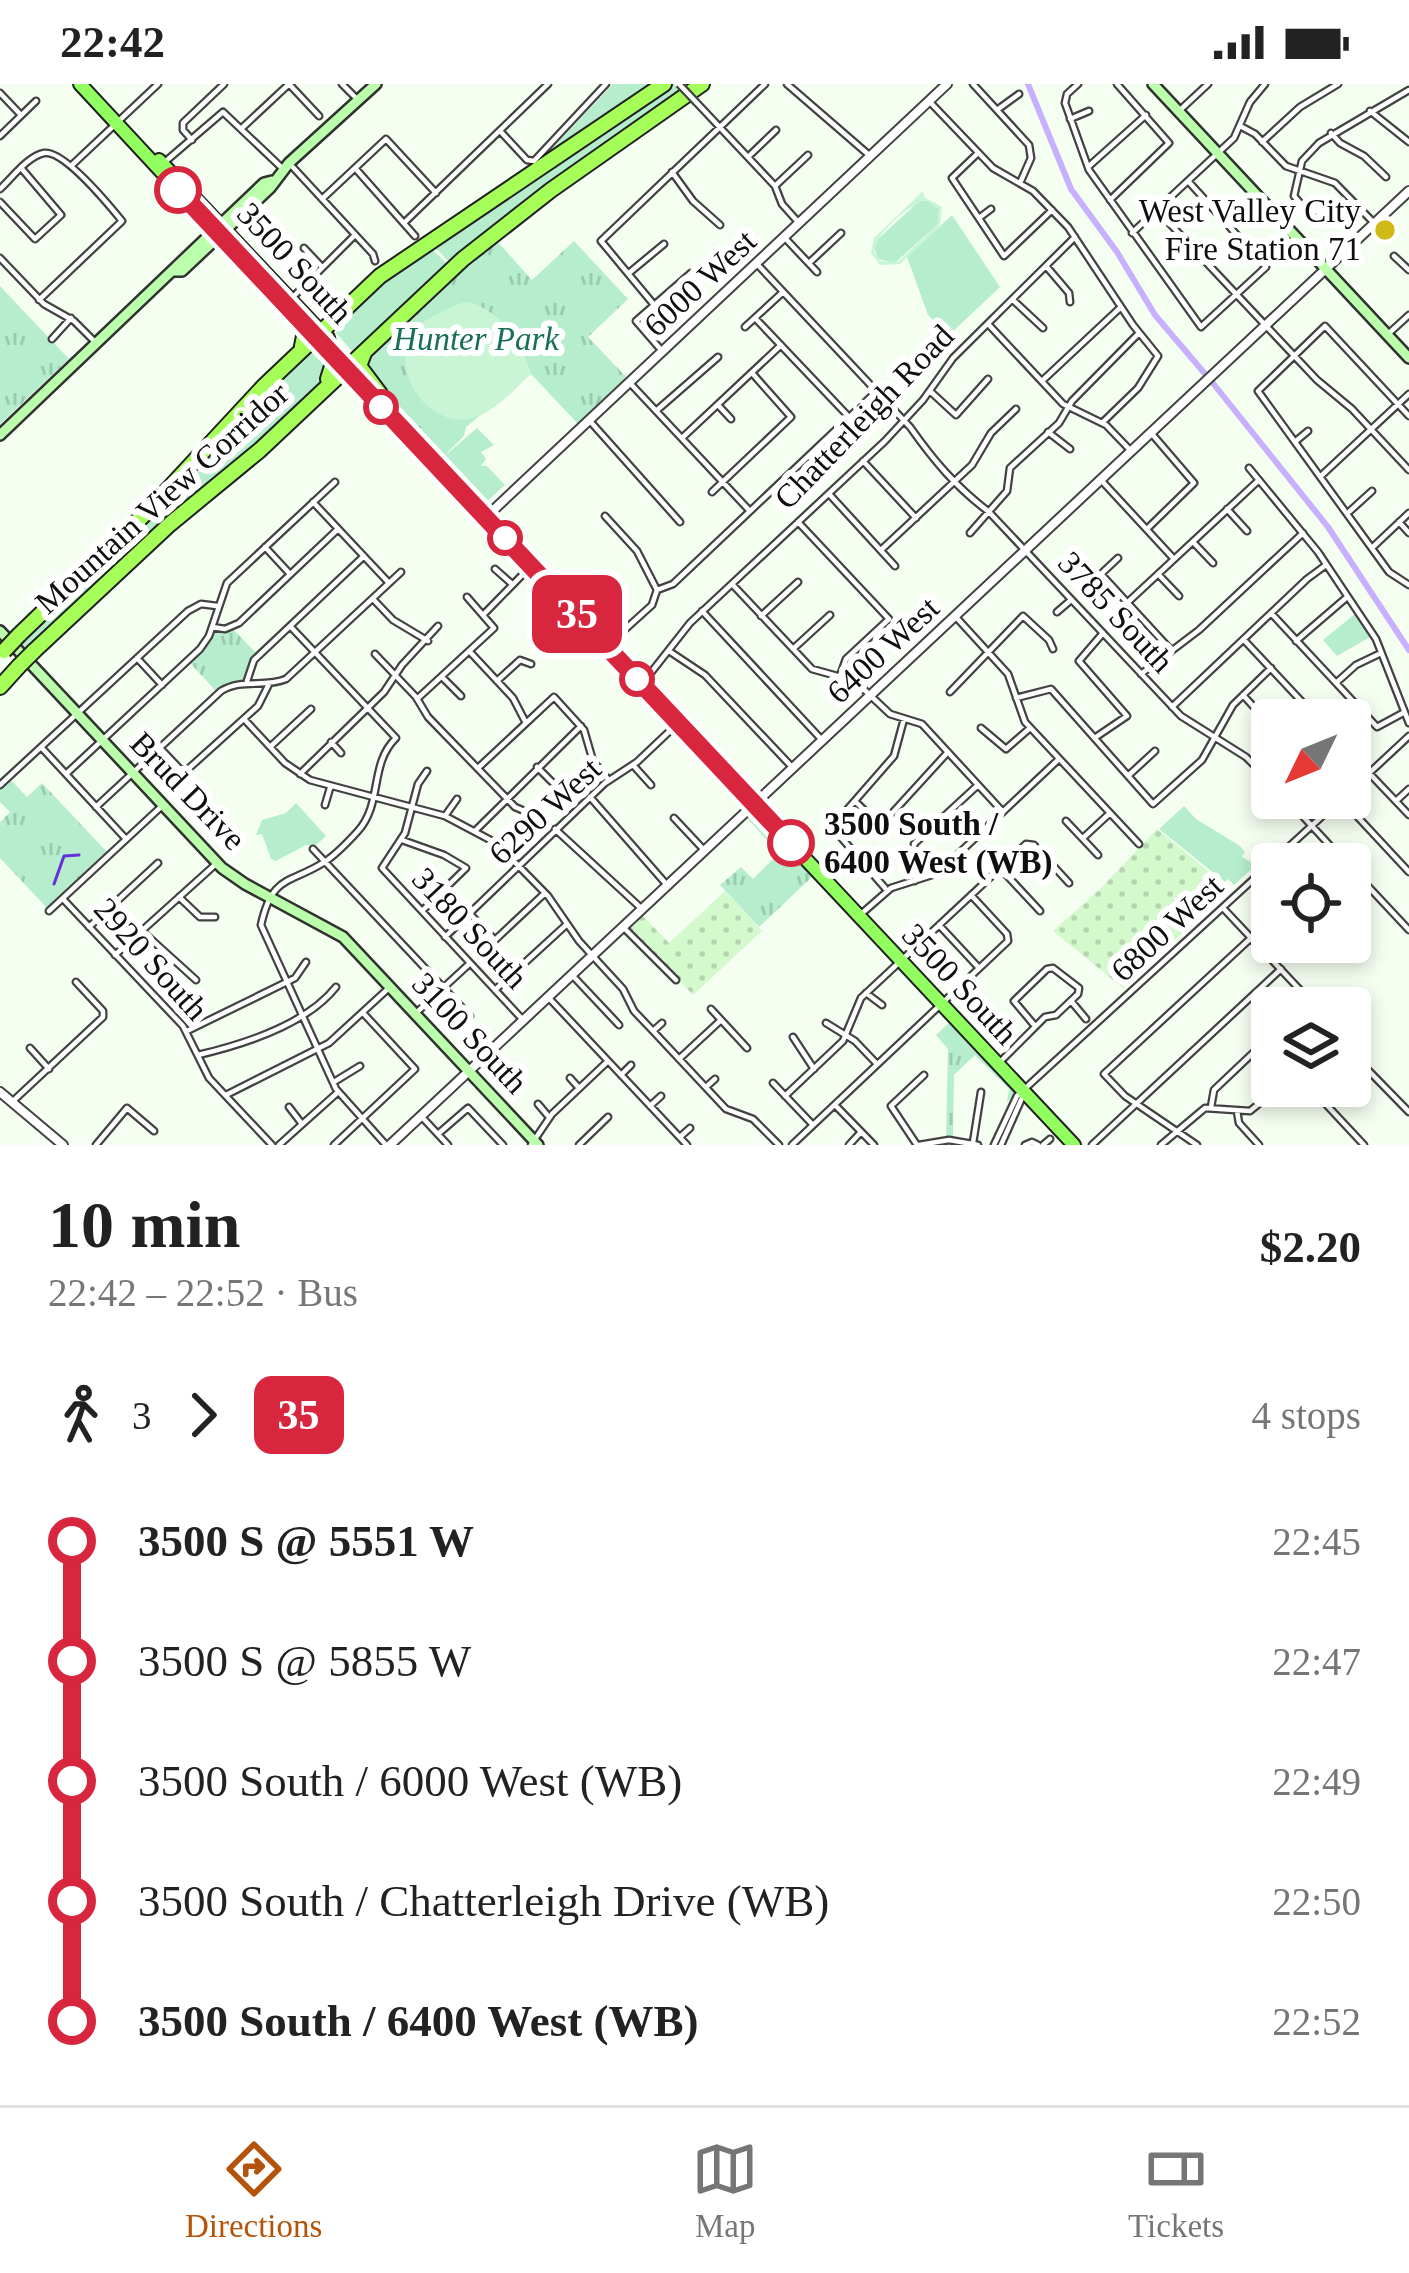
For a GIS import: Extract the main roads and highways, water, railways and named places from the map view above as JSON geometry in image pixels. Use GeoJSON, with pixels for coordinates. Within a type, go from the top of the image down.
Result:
{"type":"FeatureCollection","features":[{"type":"Feature","properties":{"kind":"highway"},"geometry":{"type":"LineString","coordinates":[[274,437],[339,377],[327,322],[375,274],[664,84]]}},
{"type":"Feature","properties":{"kind":"highway","name":"Mountain View Corridor"},"geometry":{"type":"LineString","coordinates":[[2,653],[302,350],[364,350],[521,213],[702,84]]}},
{"type":"Feature","properties":{"kind":"highway"},"geometry":{"type":"LineString","coordinates":[[333,350],[337,322],[375,274]]}},
{"type":"Feature","properties":{"kind":"highway"},"geometry":{"type":"LineString","coordinates":[[264,386],[307,338],[270,288]]}},
{"type":"Feature","properties":{"kind":"highway"},"geometry":{"type":"LineString","coordinates":[[380,394],[361,370],[359,359],[400,315]]}},
{"type":"Feature","properties":{"kind":"highway","name":"Mountain View Corridor"},"geometry":{"type":"LineString","coordinates":[[2,685],[170,524],[274,437],[333,350]]}},
{"type":"Feature","properties":{"kind":"main road","name":"3500 South"},"geometry":{"type":"LineString","coordinates":[[80,84],[291,299],[413,439],[1074,1145]]}},
{"type":"Feature","properties":{"kind":"main road"},"geometry":{"type":"LineString","coordinates":[[342,113],[372,84]]}},
{"type":"Feature","properties":{"kind":"main road"},"geometry":{"type":"LineString","coordinates":[[0,435],[270,188],[286,166],[372,84]]}},
{"type":"Feature","properties":{"kind":"main road"},"geometry":{"type":"LineString","coordinates":[[1153,84],[1409,358]]}},
{"type":"Feature","properties":{"kind":"main road","name":"3500 South"},"geometry":{"type":"LineString","coordinates":[[121,128],[169,163],[270,288],[380,394],[413,439]]}},
{"type":"Feature","properties":{"kind":"main road","name":"Brud Drive"},"geometry":{"type":"LineString","coordinates":[[0,631],[217,863],[272,898],[314,912],[362,957]]}},
{"type":"Feature","properties":{"kind":"main road","name":"3100 South"},"geometry":{"type":"LineString","coordinates":[[362,957],[535,1144]]}},
{"type":"Feature","properties":{"kind":"waterway"},"geometry":{"type":"LineString","coordinates":[[1028,84],[1071,189],[1155,315],[1206,375]]}},
{"type":"Feature","properties":{"kind":"waterway"},"geometry":{"type":"LineString","coordinates":[[1212,382],[1328,527],[1409,650]]}},
{"type":"Feature","properties":{"kind":"waterway"},"geometry":{"type":"LineString","coordinates":[[54,884],[64,856],[79,855]]}},
{"type":"Feature","properties":{"kind":"place","name":"West Valley City Fire Station 71"},"geometry":{"type":"Point","coordinates":[1385,230]}},
{"type":"Feature","properties":{"kind":"place","name":"3500 South / 6400 West (WB)"},"geometry":{"type":"Point","coordinates":[791,843]}},
{"type":"Feature","properties":{"kind":"park label","name":"Hunter Park"},"geometry":{"type":"Point","coordinates":[476,339]}}]}
